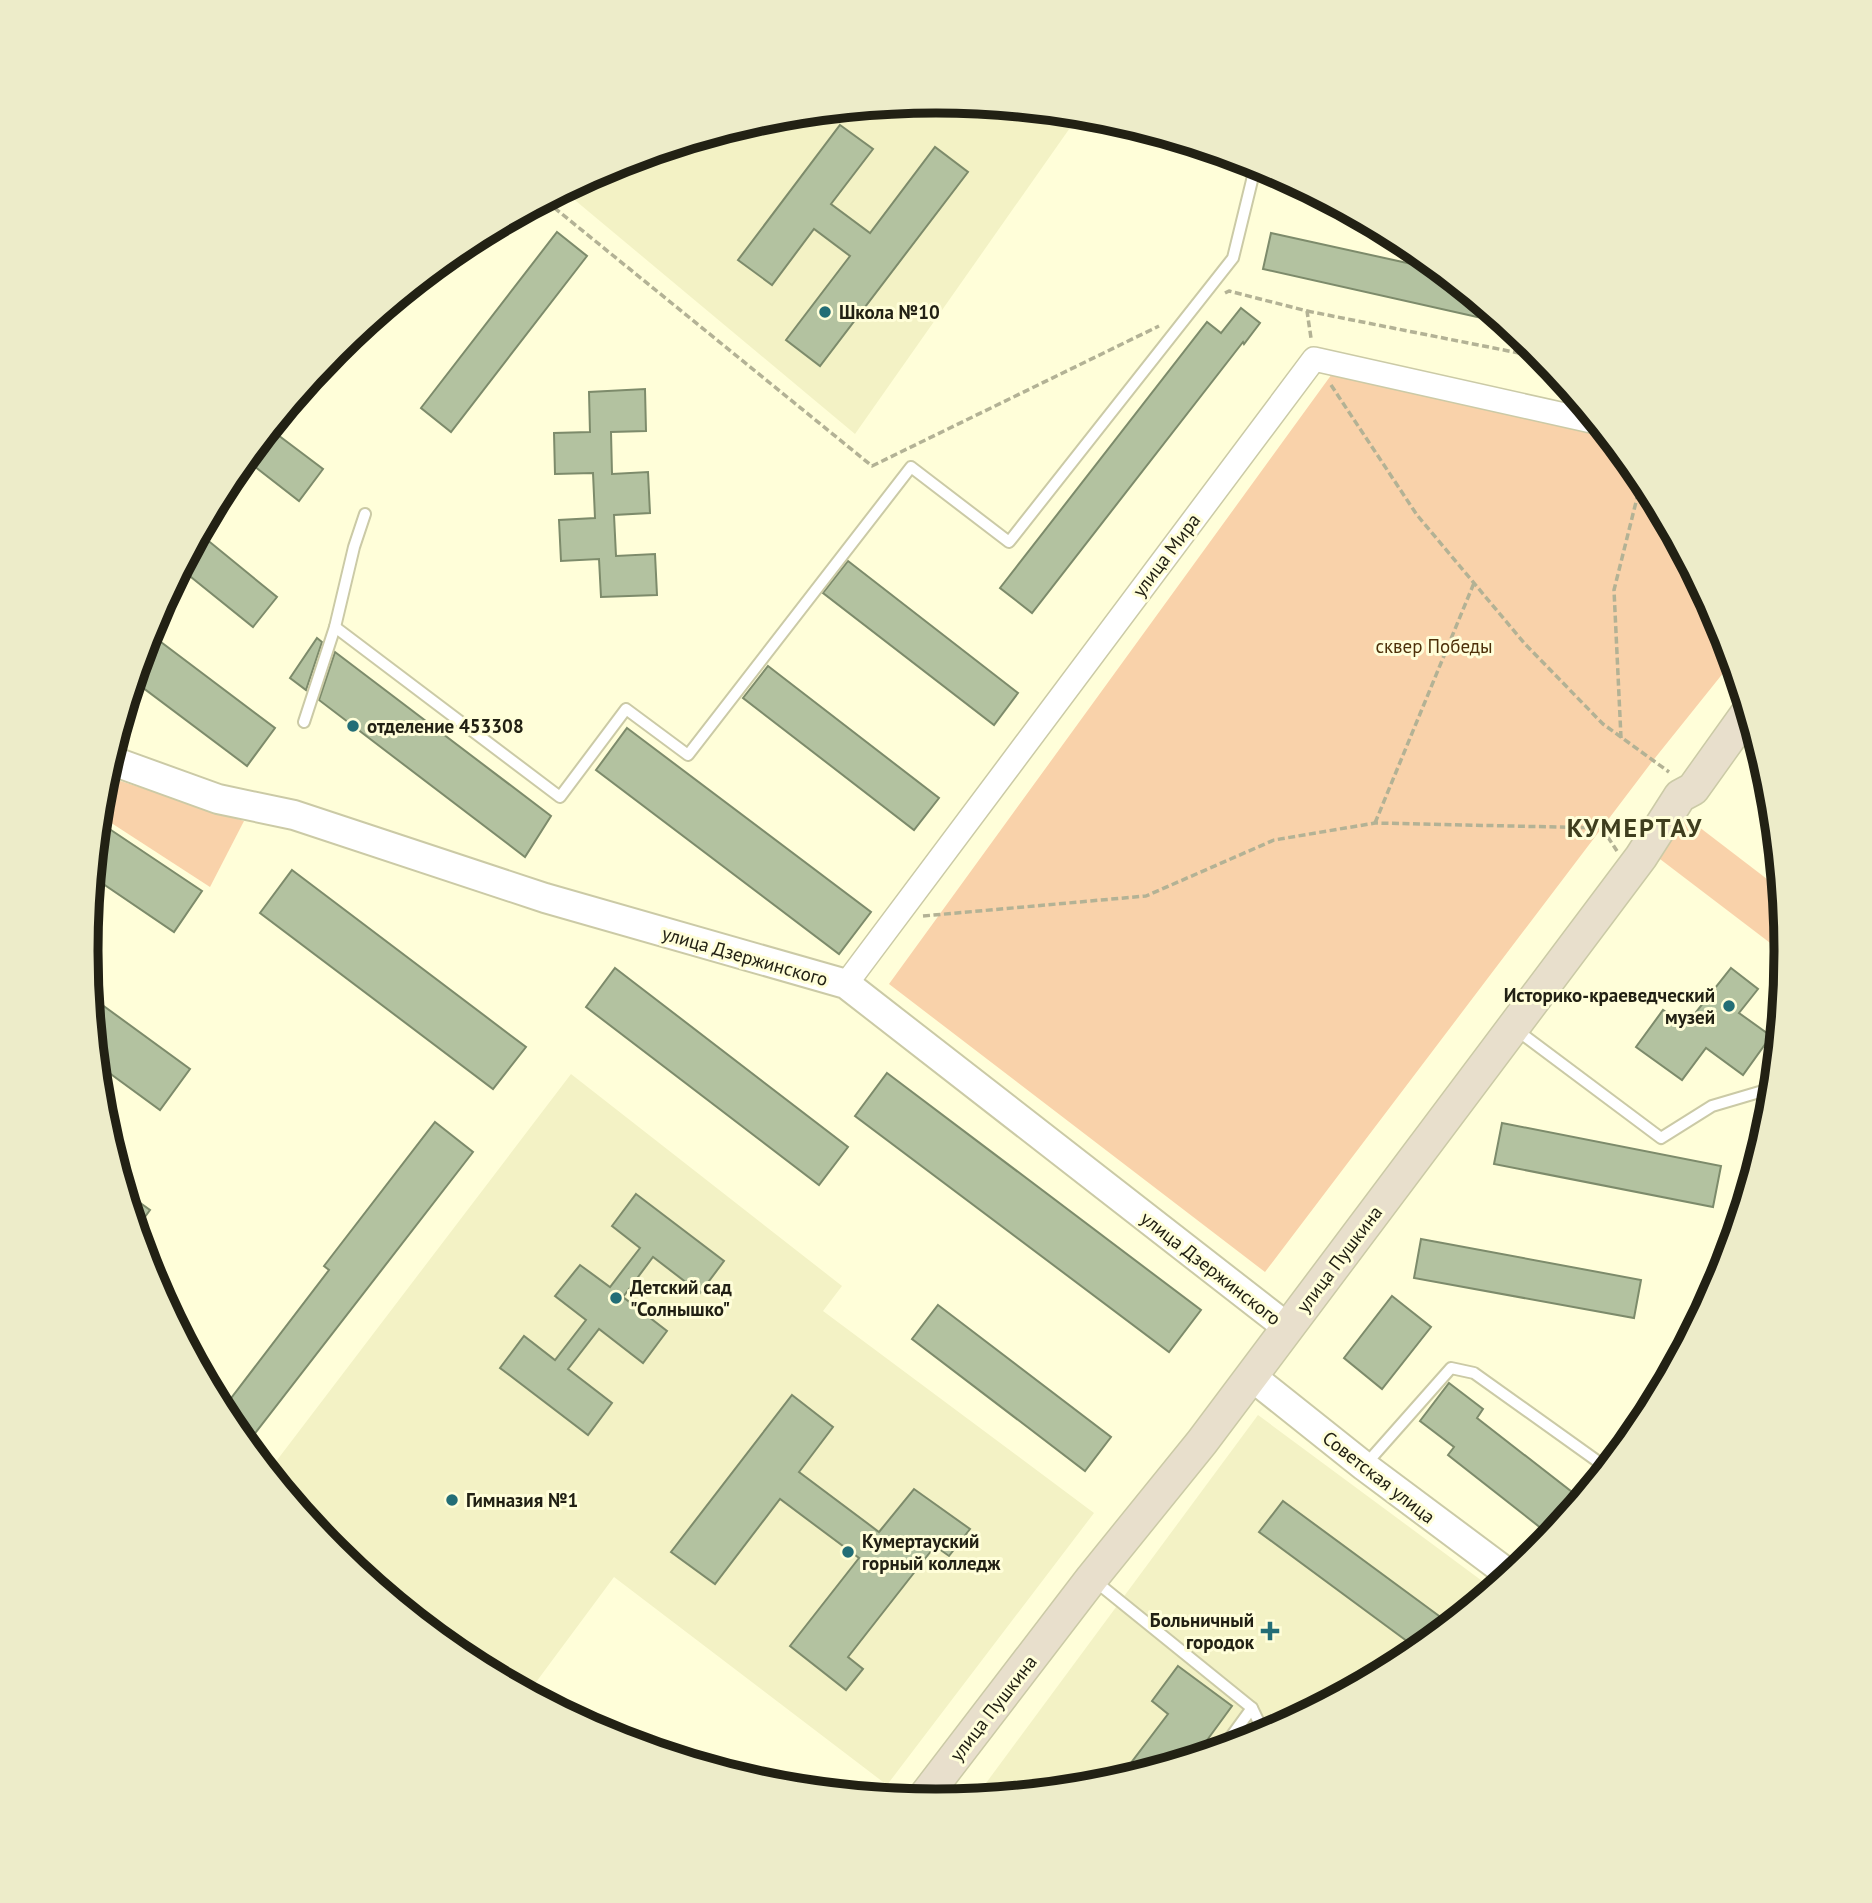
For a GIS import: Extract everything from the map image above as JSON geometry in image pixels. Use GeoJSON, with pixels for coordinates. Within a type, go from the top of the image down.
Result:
{"type":"FeatureCollection","features":[{"type":"Feature","properties":{"kind":"main road","name":"улица Пушкина"},"geometry":{"type":"LineString","coordinates":[[930,1790],[1092,1578],[1202,1442],[1641,857],[1681,796],[1693,789],[1741,722]]}},
{"type":"Feature","properties":{"kind":"street"},"geometry":{"type":"LineString","coordinates":[[1314,359],[1583,419]]}},
{"type":"Feature","properties":{"kind":"street","name":"улица Мира"},"geometry":{"type":"LineString","coordinates":[[846,984],[1314,359]]}},
{"type":"Feature","properties":{"kind":"street","name":"улица Дзержинского"},"geometry":{"type":"LineString","coordinates":[[120,764],[218,799],[294,815],[545,898],[846,984],[1288,1328]]}},
{"type":"Feature","properties":{"kind":"street","name":"Советская улица"},"geometry":{"type":"LineString","coordinates":[[1251,1376],[1364,1466],[1502,1569]]}},
{"type":"Feature","properties":{"kind":"lane"},"geometry":{"type":"LineString","coordinates":[[335,627],[560,797],[626,709],[688,755],[911,467],[1009,542],[1233,258],[1253,176]]}},
{"type":"Feature","properties":{"kind":"lane"},"geometry":{"type":"LineString","coordinates":[[304,722],[335,627],[354,547],[365,514]]}},
{"type":"Feature","properties":{"kind":"lane"},"geometry":{"type":"LineString","coordinates":[[1512,1026],[1661,1138],[1712,1106],[1762,1091]]}},
{"type":"Feature","properties":{"kind":"lane"},"geometry":{"type":"LineString","coordinates":[[1364,1466],[1451,1368],[1474,1373],[1600,1463]]}},
{"type":"Feature","properties":{"kind":"lane"},"geometry":{"type":"LineString","coordinates":[[1092,1578],[1252,1708],[1260,1725]]}},
{"type":"Feature","properties":{"kind":"lane"},"geometry":{"type":"LineString","coordinates":[[1232,1735],[1252,1708]]}},
{"type":"Feature","properties":{"kind":"path"},"geometry":{"type":"LineString","coordinates":[[553,207],[872,466],[1168,321]]}},
{"type":"Feature","properties":{"kind":"path"},"geometry":{"type":"LineString","coordinates":[[1217,297],[1229,291],[1307,311],[1524,354]]}},
{"type":"Feature","properties":{"kind":"path"},"geometry":{"type":"LineString","coordinates":[[1307,311],[1314,359],[1417,515],[1525,645],[1603,724],[1693,789]]}},
{"type":"Feature","properties":{"kind":"path"},"geometry":{"type":"LineString","coordinates":[[1621,739],[1614,590],[1638,494]]}},
{"type":"Feature","properties":{"kind":"path"},"geometry":{"type":"LineString","coordinates":[[1375,823],[1474,583]]}},
{"type":"Feature","properties":{"kind":"path"},"geometry":{"type":"LineString","coordinates":[[893,919],[1146,895],[1274,840],[1375,823],[1602,828],[1630,870]]}},
{"type":"Feature","properties":{"kind":"shaded area","name":"Школа №10"},"geometry":{"type":"Polygon","coordinates":[[[936,113],[991,115],[1072,125],[855,434],[571,197],[615,177],[719,142],[827,121],[936,113]]]}},
{"type":"Feature","properties":{"kind":"shaded area"},"geometry":{"type":"Polygon","coordinates":[[[571,1074],[842,1286],[823,1311],[1094,1513],[887,1785],[614,1577],[533,1686],[470,1648],[383,1582],[343,1544],[273,1465],[571,1074]]]}},
{"type":"Feature","properties":{"kind":"shaded area","name":"Больничный городок"},"geometry":{"type":"Polygon","coordinates":[[[1258,1415],[1486,1584],[1402,1648],[1307,1703],[1257,1726],[1153,1761],[1045,1782],[982,1788],[1258,1415]]]}},
{"type":"Feature","properties":{"kind":"green space","name":"сквер Победы"},"geometry":{"type":"Polygon","coordinates":[[[1337,367],[1585,422],[1633,486],[1662,532],[1688,581],[1725,670],[1651,763],[1265,1272],[889,984],[1337,367]]]}},
{"type":"Feature","properties":{"kind":"green space"},"geometry":{"type":"Polygon","coordinates":[[[116,780],[244,821],[210,887],[108,821],[116,780]]]}},
{"type":"Feature","properties":{"kind":"green space"},"geometry":{"type":"Polygon","coordinates":[[[1686,817],[1771,882],[1774,946],[1656,856],[1686,817]]]}},
{"type":"Feature","properties":{"kind":"building"},"geometry":{"type":"Polygon","coordinates":[[[840,125],[873,149],[831,204],[870,233],[935,147],[968,172],[820,366],[786,340],[850,256],[814,229],[772,285],[738,260],[840,125]]]}},
{"type":"Feature","properties":{"kind":"building"},"geometry":{"type":"Polygon","coordinates":[[[557,232],[587,256],[451,432],[421,408],[557,232]]]}},
{"type":"Feature","properties":{"kind":"building"},"geometry":{"type":"Polygon","coordinates":[[[1271,233],[1416,265],[1487,319],[1263,269],[1271,233]]]}},
{"type":"Feature","properties":{"kind":"building"},"geometry":{"type":"Polygon","coordinates":[[[1241,308],[1260,323],[1032,613],[1000,588],[1207,322],[1221,333],[1241,308]]]}},
{"type":"Feature","properties":{"kind":"building"},"geometry":{"type":"Polygon","coordinates":[[[645,389],[646,431],[611,432],[612,474],[648,472],[650,513],[614,515],[616,556],[655,554],[657,595],[601,597],[599,559],[561,561],[559,520],[595,518],[593,473],[555,474],[554,433],[590,432],[589,392],[645,389]]]}},
{"type":"Feature","properties":{"kind":"building"},"geometry":{"type":"Polygon","coordinates":[[[277,434],[323,469],[299,501],[253,466],[277,434]]]}},
{"type":"Feature","properties":{"kind":"building"},"geometry":{"type":"Polygon","coordinates":[[[206,539],[277,597],[253,627],[188,574],[206,539]]]}},
{"type":"Feature","properties":{"kind":"building"},"geometry":{"type":"Polygon","coordinates":[[[848,561],[1018,693],[994,725],[823,593],[848,561]]]}},
{"type":"Feature","properties":{"kind":"building"},"geometry":{"type":"Polygon","coordinates":[[[317,638],[322,642],[306,690],[290,678],[317,638]]]}},
{"type":"Feature","properties":{"kind":"building"},"geometry":{"type":"Polygon","coordinates":[[[158,640],[275,728],[247,766],[141,686],[158,640]]]}},
{"type":"Feature","properties":{"kind":"building"},"geometry":{"type":"Polygon","coordinates":[[[335,652],[551,816],[525,857],[319,700],[335,652]]]}},
{"type":"Feature","properties":{"kind":"building"},"geometry":{"type":"Polygon","coordinates":[[[768,666],[939,798],[914,830],[743,698],[768,666]]]}},
{"type":"Feature","properties":{"kind":"building"},"geometry":{"type":"Polygon","coordinates":[[[627,728],[871,912],[839,954],[596,770],[627,728]]]}},
{"type":"Feature","properties":{"kind":"building"},"geometry":{"type":"Polygon","coordinates":[[[107,828],[202,891],[174,932],[101,883],[107,828]]]}},
{"type":"Feature","properties":{"kind":"building"},"geometry":{"type":"Polygon","coordinates":[[[292,870],[526,1047],[493,1089],[260,913],[292,870]]]}},
{"type":"Feature","properties":{"kind":"building"},"geometry":{"type":"Polygon","coordinates":[[[615,968],[848,1147],[819,1185],[586,1007],[615,968]]]}},
{"type":"Feature","properties":{"kind":"building"},"geometry":{"type":"Polygon","coordinates":[[[1731,968],[1758,989],[1739,1013],[1769,1035],[1769,1039],[1743,1075],[1706,1048],[1682,1080],[1636,1047],[1663,1010],[1685,1026],[1731,968]]]}},
{"type":"Feature","properties":{"kind":"building"},"geometry":{"type":"Polygon","coordinates":[[[100,1003],[190,1069],[160,1110],[107,1071],[100,1003]]]}},
{"type":"Feature","properties":{"kind":"building"},"geometry":{"type":"Polygon","coordinates":[[[887,1073],[1201,1310],[1169,1352],[855,1116],[887,1073]]]}},
{"type":"Feature","properties":{"kind":"building"},"geometry":{"type":"Polygon","coordinates":[[[435,1122],[473,1152],[253,1436],[229,1401],[329,1270],[324,1266],[435,1122]]]}},
{"type":"Feature","properties":{"kind":"building"},"geometry":{"type":"Polygon","coordinates":[[[1502,1123],[1721,1166],[1713,1207],[1494,1164],[1502,1123]]]}},
{"type":"Feature","properties":{"kind":"building"},"geometry":{"type":"Polygon","coordinates":[[[636,1194],[724,1261],[700,1293],[653,1257],[623,1297],[667,1331],[643,1363],[599,1329],[568,1369],[612,1403],[588,1435],[500,1368],[524,1336],[555,1360],[586,1320],[555,1296],[580,1265],[610,1287],[640,1248],[612,1226],[636,1194]]]}},
{"type":"Feature","properties":{"kind":"building"},"geometry":{"type":"Polygon","coordinates":[[[136,1200],[150,1210],[142,1221],[136,1200]]]}},
{"type":"Feature","properties":{"kind":"building"},"geometry":{"type":"Polygon","coordinates":[[[1421,1239],[1641,1280],[1634,1318],[1414,1278],[1421,1239]]]}},
{"type":"Feature","properties":{"kind":"building"},"geometry":{"type":"Polygon","coordinates":[[[1392,1296],[1431,1327],[1382,1389],[1344,1358],[1392,1296]]]}},
{"type":"Feature","properties":{"kind":"building"},"geometry":{"type":"Polygon","coordinates":[[[938,1305],[1111,1437],[1085,1471],[912,1339],[938,1305]]]}},
{"type":"Feature","properties":{"kind":"building"},"geometry":{"type":"Polygon","coordinates":[[[1449,1383],[1483,1409],[1477,1418],[1574,1494],[1543,1529],[1448,1455],[1454,1447],[1420,1421],[1449,1383]]]}},
{"type":"Feature","properties":{"kind":"building"},"geometry":{"type":"Polygon","coordinates":[[[792,1395],[833,1427],[799,1472],[879,1532],[914,1489],[970,1529],[949,1556],[935,1546],[848,1657],[863,1669],[846,1690],[790,1646],[859,1558],[780,1499],[715,1584],[671,1552],[792,1395]]]}},
{"type":"Feature","properties":{"kind":"building"},"geometry":{"type":"Polygon","coordinates":[[[1283,1501],[1443,1619],[1409,1643],[1259,1532],[1283,1501]]]}},
{"type":"Feature","properties":{"kind":"building"},"geometry":{"type":"Polygon","coordinates":[[[1178,1666],[1232,1706],[1203,1746],[1128,1767],[1168,1714],[1152,1701],[1178,1666]]]}},
{"type":"Feature","properties":{"kind":"place","name":"Школа №10"},"geometry":{"type":"Point","coordinates":[825,312]}},
{"type":"Feature","properties":{"kind":"place","name":"отделение 453308"},"geometry":{"type":"Point","coordinates":[353,726]}},
{"type":"Feature","properties":{"kind":"place","name":"Историко-краеведческий музей"},"geometry":{"type":"Point","coordinates":[1729,1006]}},
{"type":"Feature","properties":{"kind":"place","name":"Детский сад \"Солнышко\""},"geometry":{"type":"Point","coordinates":[616,1298]}},
{"type":"Feature","properties":{"kind":"place","name":"Гимназия №1"},"geometry":{"type":"Point","coordinates":[452,1500]}},
{"type":"Feature","properties":{"kind":"place","name":"Кумертауский горный колледж"},"geometry":{"type":"Point","coordinates":[848,1552]}},
{"type":"Feature","properties":{"kind":"place","name":"Больничный городок"},"geometry":{"type":"Point","coordinates":[1270,1631]}},
{"type":"Feature","properties":{"kind":"district","name":"КУМЕРТАУ"},"geometry":{"type":"Point","coordinates":[1635,828]}}]}
